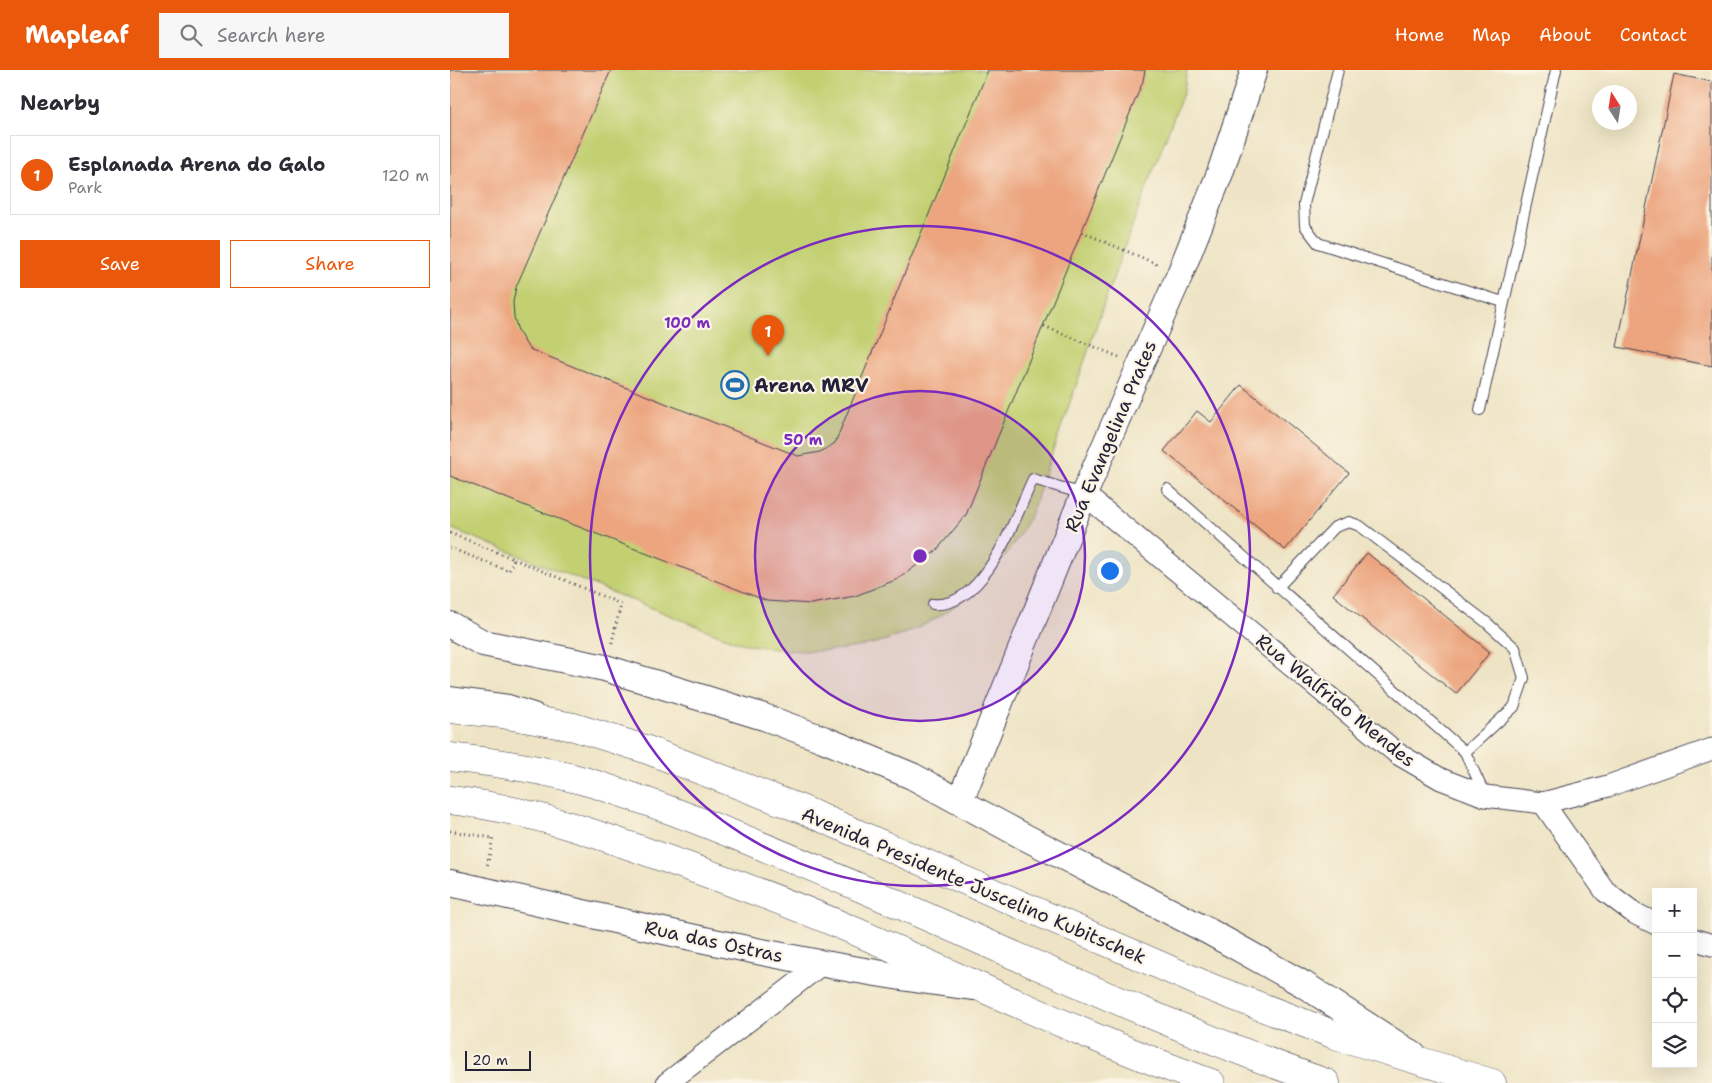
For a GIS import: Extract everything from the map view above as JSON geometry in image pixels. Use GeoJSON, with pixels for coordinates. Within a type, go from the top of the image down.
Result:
{"type":"FeatureCollection","features":[{"type":"Feature","properties":{"kind":"main road","name":"Avenida Presidente Juscelino Kubitschek"},"geometry":{"type":"LineString","coordinates":[[450,709],[502,714],[574,727],[645,749],[801,809],[1221,991],[1335,1035],[1430,1066],[1492,1083]]}},
{"type":"Feature","properties":{"kind":"main road"},"geometry":{"type":"LineString","coordinates":[[450,757],[545,772],[597,785],[657,806],[813,867],[1190,1032],[1326,1083]]}},
{"type":"Feature","properties":{"kind":"main road"},"geometry":{"type":"LineString","coordinates":[[450,800],[519,811],[600,834],[715,876],[856,932],[1060,1023],[1211,1083]]}},
{"type":"Feature","properties":{"kind":"street","name":"Rua Evangelina Prates"},"geometry":{"type":"LineString","coordinates":[[960,801],[1084,494],[1180,274],[1220,173],[1254,70]]}},
{"type":"Feature","properties":{"kind":"street","name":"Rua Walfrido Mendes"},"geometry":{"type":"LineString","coordinates":[[1084,494],[1398,754],[1441,780],[1485,796],[1543,803],[1608,786],[1712,749]]}},
{"type":"Feature","properties":{"kind":"street"},"geometry":{"type":"LineString","coordinates":[[450,625],[470,638],[605,668],[746,711],[824,739],[912,776],[1294,979],[1430,1066]]}},
{"type":"Feature","properties":{"kind":"street"},"geometry":{"type":"LineString","coordinates":[[1543,803],[1605,892],[1634,913],[1652,922]]}},
{"type":"Feature","properties":{"kind":"street","name":"Rua das Ostras"},"geometry":{"type":"LineString","coordinates":[[450,883],[822,964],[907,979],[980,988]]}},
{"type":"Feature","properties":{"kind":"street"},"geometry":{"type":"LineString","coordinates":[[1697,940],[1712,946]]}},
{"type":"Feature","properties":{"kind":"street"},"geometry":{"type":"LineString","coordinates":[[678,1080],[822,964]]}},
{"type":"Feature","properties":{"kind":"lane"},"geometry":{"type":"LineString","coordinates":[[1338,70],[1304,204],[1305,226],[1318,243],[1503,302]]}},
{"type":"Feature","properties":{"kind":"lane"},"geometry":{"type":"LineString","coordinates":[[1480,410],[1556,70]]}},
{"type":"Feature","properties":{"kind":"lane"},"geometry":{"type":"LineString","coordinates":[[933,604],[942,605],[956,602],[968,594],[983,576],[1000,550],[1033,479],[1084,494]]}},
{"type":"Feature","properties":{"kind":"lane"},"geometry":{"type":"LineString","coordinates":[[1167,489],[1465,752],[1485,796]]}},
{"type":"Feature","properties":{"kind":"lane"},"geometry":{"type":"LineString","coordinates":[[1278,588],[1335,527],[1349,522],[1360,526],[1486,622],[1515,648],[1524,678],[1514,707],[1465,752]]}},
{"type":"Feature","properties":{"kind":"lane"},"geometry":{"type":"LineString","coordinates":[[450,692],[509,700],[529,705],[574,727]]}},
{"type":"Feature","properties":{"kind":"path"},"geometry":{"type":"LineString","coordinates":[[1082,232],[1180,274]]}},
{"type":"Feature","properties":{"kind":"path"},"geometry":{"type":"LineString","coordinates":[[1044,326],[1140,365]]}},
{"type":"Feature","properties":{"kind":"path"},"geometry":{"type":"LineString","coordinates":[[450,533],[621,604],[605,668]]}},
{"type":"Feature","properties":{"kind":"path"},"geometry":{"type":"LineString","coordinates":[[450,548],[509,571],[514,559]]}},
{"type":"Feature","properties":{"kind":"path"},"geometry":{"type":"LineString","coordinates":[[450,830],[493,838],[483,890]]}},
{"type":"Feature","properties":{"kind":"green space","name":"Arena MRV"},"geometry":{"type":"Polygon","coordinates":[[[450,70],[1187,70],[1184,91],[1118,265],[1033,509],[1005,556],[976,588],[943,614],[907,633],[867,645],[825,651],[782,650],[737,642],[450,528],[450,70]]]}},
{"type":"Feature","properties":{"kind":"building","name":"Arena MRV"},"geometry":{"type":"Polygon","coordinates":[[[450,70],[611,70],[516,287],[513,302],[514,317],[518,331],[529,349],[798,456],[820,452],[835,443],[988,70],[1145,70],[1143,81],[966,515],[936,551],[898,579],[855,596],[811,604],[767,601],[450,476],[450,70]]]}},
{"type":"Feature","properties":{"kind":"building"},"geometry":{"type":"Polygon","coordinates":[[[1674,74],[1712,82],[1712,366],[1617,347],[1674,74]]]}},
{"type":"Feature","properties":{"kind":"building"},"geometry":{"type":"Polygon","coordinates":[[[1241,385],[1349,473],[1285,550],[1164,451],[1197,411],[1211,422],[1241,385]]]}},
{"type":"Feature","properties":{"kind":"building"},"geometry":{"type":"Polygon","coordinates":[[[1367,553],[1490,652],[1456,694],[1333,595],[1367,553]]]}},
{"type":"Feature","properties":{"kind":"place","name":"Esplanada Arena do Galo"},"geometry":{"type":"Point","coordinates":[768,356]}},
{"type":"Feature","properties":{"kind":"place","name":"Arena MRV"},"geometry":{"type":"Point","coordinates":[735,385]}}]}
